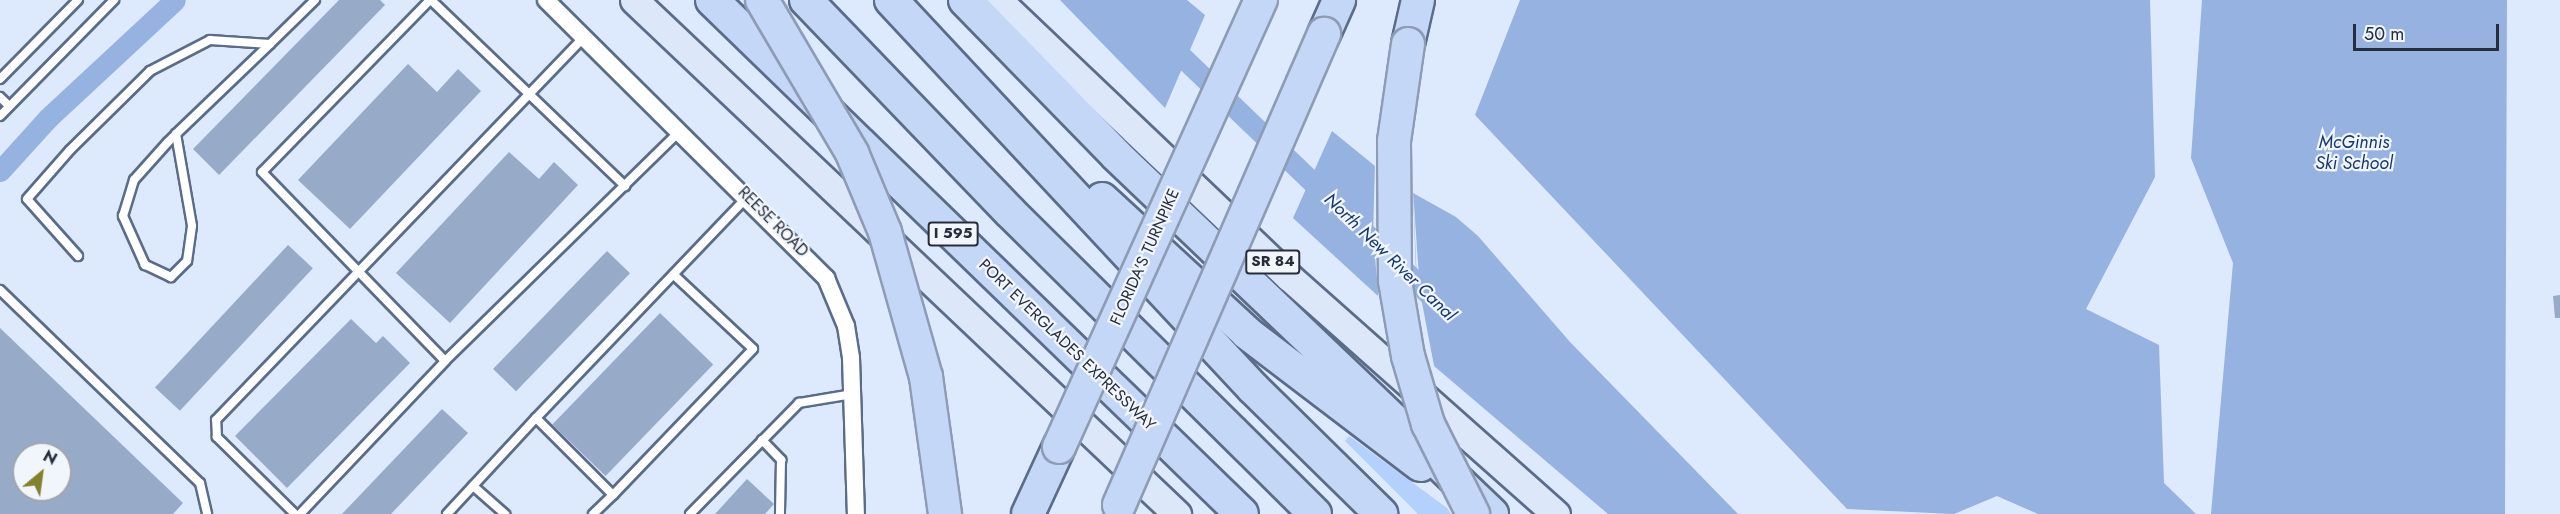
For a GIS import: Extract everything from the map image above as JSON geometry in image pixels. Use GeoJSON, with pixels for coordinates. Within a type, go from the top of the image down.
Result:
{"type":"FeatureCollection","features":[{"type":"Feature","properties":{"kind":"highway","name":"PORT EVERGLADES EXPRESSWAY"},"geometry":{"type":"LineString","coordinates":[[712,0],[1242,514]]}},
{"type":"Feature","properties":{"kind":"highway"},"geometry":{"type":"LineString","coordinates":[[762,0],[852,153],[885,232],[926,377],[945,514]]}},
{"type":"Feature","properties":{"kind":"highway"},"geometry":{"type":"LineString","coordinates":[[806,0],[1315,514]]}},
{"type":"Feature","properties":{"kind":"highway"},"geometry":{"type":"LineString","coordinates":[[891,0],[1253,388],[1381,514]]}},
{"type":"Feature","properties":{"kind":"highway"},"geometry":{"type":"LineString","coordinates":[[965,0],[1116,155],[1323,356],[1438,458],[1459,483],[1492,514]]}},
{"type":"Feature","properties":{"kind":"highway","name":"FLORIDA'S TURNPIKE"},"geometry":{"type":"LineString","coordinates":[[1028,514],[1261,0]]}},
{"type":"Feature","properties":{"kind":"highway"},"geometry":{"type":"LineString","coordinates":[[1117,509],[1339,0]]}},
{"type":"Feature","properties":{"kind":"highway"},"geometry":{"type":"LineString","coordinates":[[1418,0],[1408,44],[1394,141],[1395,282],[1408,356],[1428,424],[1473,514]]}},
{"type":"Feature","properties":{"kind":"highway"},"geometry":{"type":"LineString","coordinates":[[963,77],[1247,333],[1410,458],[1459,483]]}},
{"type":"Feature","properties":{"kind":"main road"},"geometry":{"type":"LineString","coordinates":[[634,0],[1177,514]]}},
{"type":"Feature","properties":{"kind":"main road","name":"SR 84"},"geometry":{"type":"LineString","coordinates":[[998,0],[1289,277],[1556,514]]}},
{"type":"Feature","properties":{"kind":"street","name":"REESE ROAD"},"geometry":{"type":"LineString","coordinates":[[546,0],[747,196],[826,278],[846,326],[853,394],[856,514]]}},
{"type":"Feature","properties":{"kind":"lane"},"geometry":{"type":"LineString","coordinates":[[0,79],[78,0]]}},
{"type":"Feature","properties":{"kind":"lane"},"geometry":{"type":"LineString","coordinates":[[0,116],[114,0]]}},
{"type":"Feature","properties":{"kind":"lane"},"geometry":{"type":"LineString","coordinates":[[176,134],[192,226],[187,261],[171,277],[145,265],[123,216],[134,180],[176,134],[315,0]]}},
{"type":"Feature","properties":{"kind":"lane"},"geometry":{"type":"LineString","coordinates":[[445,361],[262,172],[430,0],[625,186]]}},
{"type":"Feature","properties":{"kind":"lane"},"geometry":{"type":"LineString","coordinates":[[295,514],[217,437],[216,420],[584,37]]}},
{"type":"Feature","properties":{"kind":"lane"},"geometry":{"type":"LineString","coordinates":[[78,256],[27,199],[70,150],[160,66],[210,40],[270,44]]}},
{"type":"Feature","properties":{"kind":"lane"},"geometry":{"type":"LineString","coordinates":[[0,97],[9,106]]}},
{"type":"Feature","properties":{"kind":"lane"},"geometry":{"type":"LineString","coordinates":[[300,514],[445,361],[680,131]]}},
{"type":"Feature","properties":{"kind":"lane"},"geometry":{"type":"LineString","coordinates":[[447,514],[747,196]]}},
{"type":"Feature","properties":{"kind":"lane"},"geometry":{"type":"LineString","coordinates":[[593,514],[753,349],[674,275]]}},
{"type":"Feature","properties":{"kind":"lane"},"geometry":{"type":"LineString","coordinates":[[0,290],[200,483],[207,514]]}},
{"type":"Feature","properties":{"kind":"lane"},"geometry":{"type":"LineString","coordinates":[[690,514],[799,403],[853,394]]}},
{"type":"Feature","properties":{"kind":"lane"},"geometry":{"type":"LineString","coordinates":[[536,418],[613,495]]}},
{"type":"Feature","properties":{"kind":"lane"},"geometry":{"type":"LineString","coordinates":[[762,441],[781,460],[780,514]]}},
{"type":"Feature","properties":{"kind":"lane"},"geometry":{"type":"LineString","coordinates":[[473,486],[505,514]]}},
{"type":"Feature","properties":{"kind":"shaded area"},"geometry":{"type":"Polygon","coordinates":[[[1349,436],[1447,508],[1451,514],[1418,514],[1345,441],[1349,436]]]}},
{"type":"Feature","properties":{"kind":"water"},"geometry":{"type":"Polygon","coordinates":[[[1060,0],[1187,0],[1205,15],[1165,108],[1060,0]]]}},
{"type":"Feature","properties":{"kind":"water"},"geometry":{"type":"Polygon","coordinates":[[[1520,0],[2150,0],[2155,177],[2086,309],[2159,345],[2164,483],[2196,514],[2038,514],[1997,496],[1954,514],[1847,509],[1475,115],[1520,0]]]}},
{"type":"Feature","properties":{"kind":"water","name":"McGinnis Ski School"},"geometry":{"type":"Polygon","coordinates":[[[2202,0],[2507,0],[2505,514],[2211,514],[2233,263],[2191,158],[2202,0]]]}},
{"type":"Feature","properties":{"kind":"water"},"geometry":{"type":"Polygon","coordinates":[[[1332,131],[1375,166],[1378,296],[1293,218],[1332,131]]]}},
{"type":"Feature","properties":{"kind":"water"},"geometry":{"type":"Polygon","coordinates":[[[1413,193],[1456,217],[1478,236],[1570,342],[1738,514],[1608,514],[1434,366],[1416,271],[1413,193]]]}},
{"type":"Feature","properties":{"kind":"pier"},"geometry":{"type":"Polygon","coordinates":[[[1375,162],[1381,296],[1379,299],[1373,237],[1375,162]]]}},
{"type":"Feature","properties":{"kind":"pier"},"geometry":{"type":"Polygon","coordinates":[[[1413,190],[1421,306],[1435,371],[1418,307],[1413,190]]]}},
{"type":"Feature","properties":{"kind":"building"},"geometry":{"type":"Polygon","coordinates":[[[339,0],[380,0],[385,5],[219,175],[193,149],[339,0]]]}},
{"type":"Feature","properties":{"kind":"building"},"geometry":{"type":"Polygon","coordinates":[[[408,64],[437,92],[458,69],[481,91],[350,229],[298,180],[408,64]]]}},
{"type":"Feature","properties":{"kind":"building"},"geometry":{"type":"Polygon","coordinates":[[[509,152],[539,179],[554,162],[578,185],[450,323],[396,273],[509,152]]]}},
{"type":"Feature","properties":{"kind":"building"},"geometry":{"type":"Polygon","coordinates":[[[288,245],[313,268],[180,411],[155,388],[288,245]]]}},
{"type":"Feature","properties":{"kind":"building"},"geometry":{"type":"Polygon","coordinates":[[[607,251],[630,273],[516,391],[493,369],[607,251]]]}},
{"type":"Feature","properties":{"kind":"building"},"geometry":{"type":"Polygon","coordinates":[[[2560,295],[2560,318],[2555,318],[2553,296],[2560,295]]]}},
{"type":"Feature","properties":{"kind":"building"},"geometry":{"type":"Polygon","coordinates":[[[660,313],[713,364],[606,476],[552,424],[660,313]]]}},
{"type":"Feature","properties":{"kind":"building"},"geometry":{"type":"Polygon","coordinates":[[[351,319],[376,343],[383,336],[410,363],[287,488],[235,436],[351,319]]]}},
{"type":"Feature","properties":{"kind":"building"},"geometry":{"type":"Polygon","coordinates":[[[0,328],[183,503],[173,514],[0,514],[0,328]]]}},
{"type":"Feature","properties":{"kind":"building"},"geometry":{"type":"Polygon","coordinates":[[[442,409],[468,433],[391,514],[342,514],[442,409]]]}},
{"type":"Feature","properties":{"kind":"building"},"geometry":{"type":"Polygon","coordinates":[[[747,479],[774,504],[765,514],[715,514],[747,479]]]}},
{"type":"Feature","properties":{"kind":"waterway"},"geometry":{"type":"LineString","coordinates":[[0,171],[48,118],[175,0]]}},
{"type":"Feature","properties":{"kind":"waterway","name":"North New River Canal"},"geometry":{"type":"LineString","coordinates":[[1123,0],[1330,199]]}},
{"type":"Feature","properties":{"kind":"waterway","name":"North New River Canal"},"geometry":{"type":"LineString","coordinates":[[1353,221],[1438,303]]}}]}
